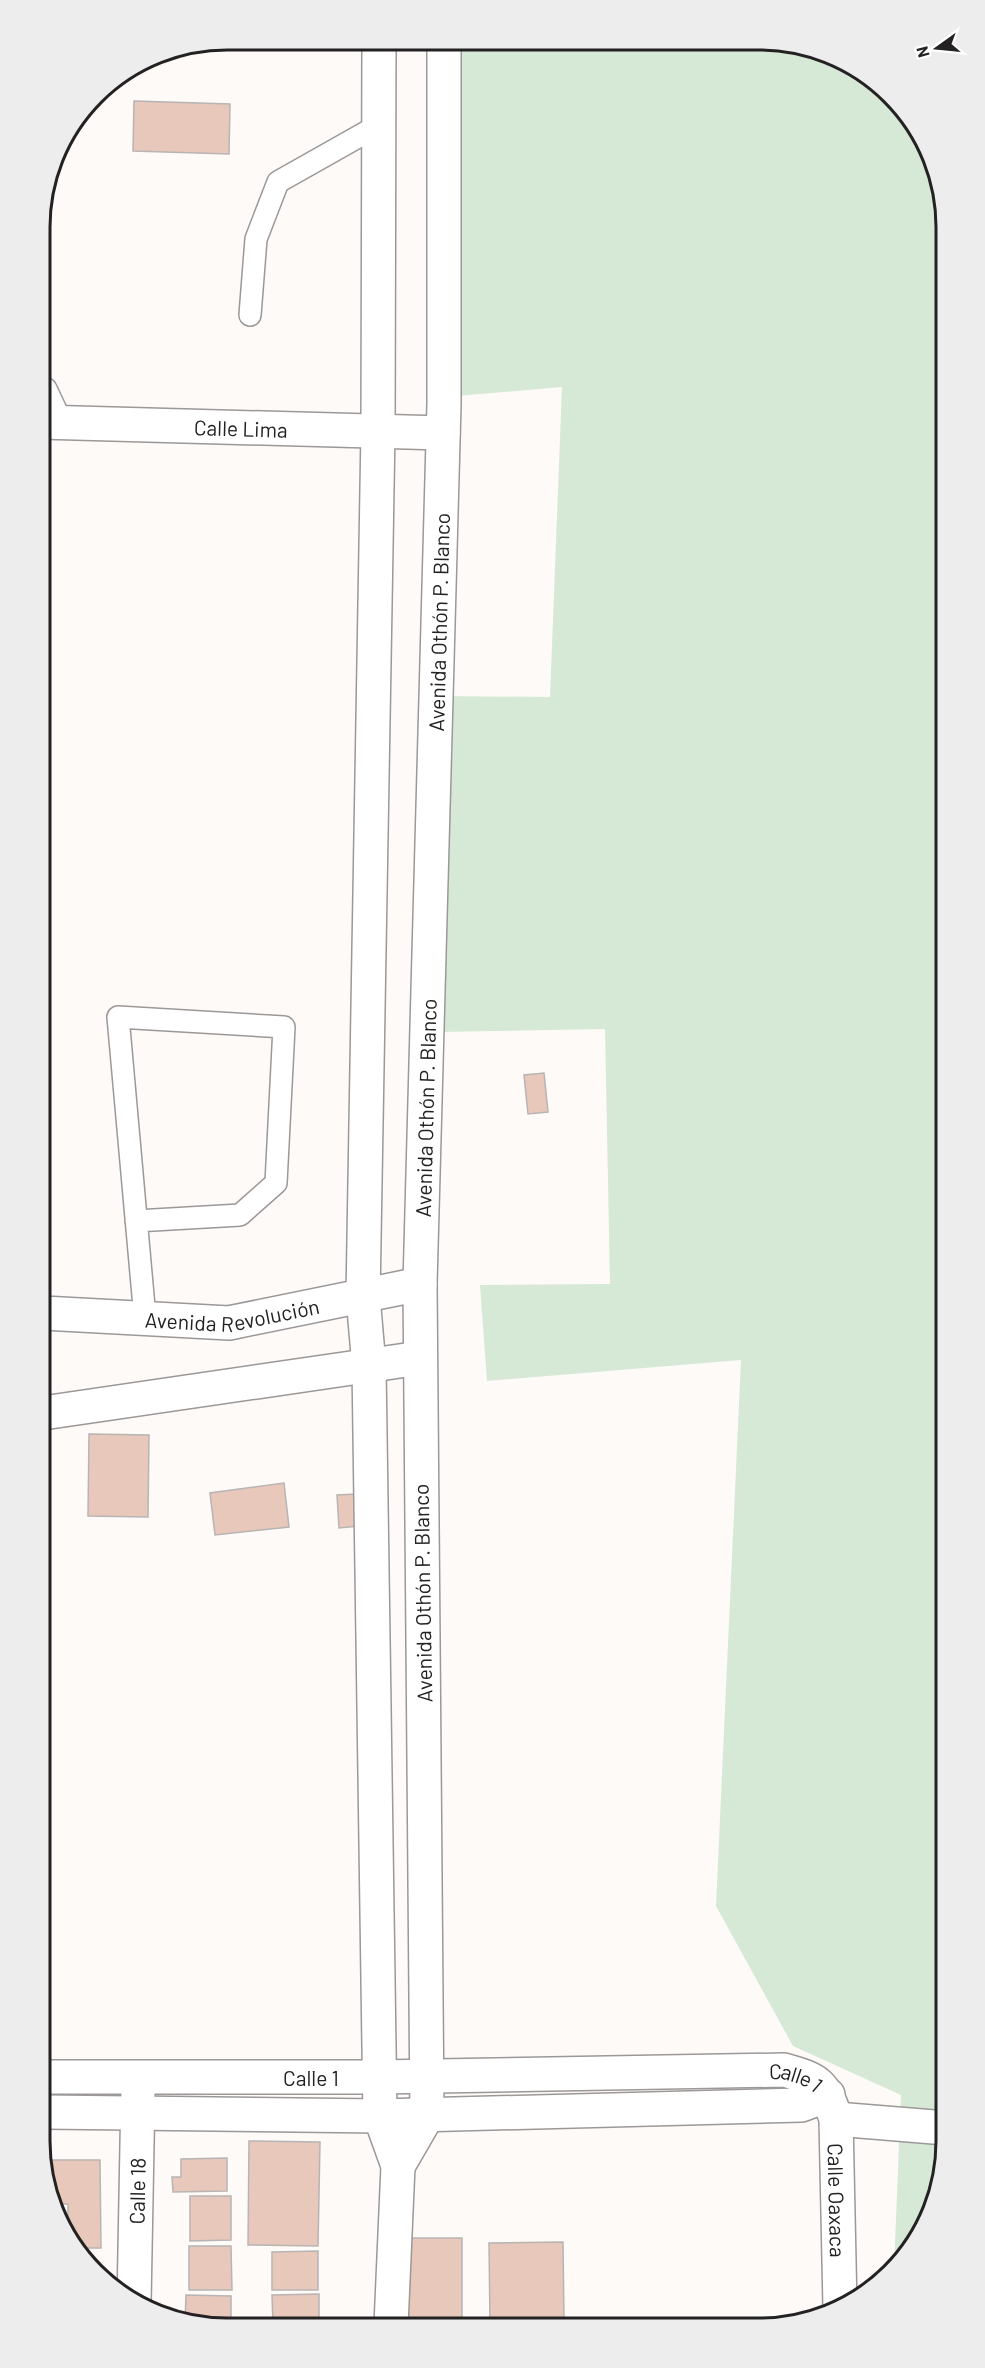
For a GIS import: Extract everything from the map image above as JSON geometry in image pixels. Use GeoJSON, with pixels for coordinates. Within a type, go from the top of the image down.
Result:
{"type":"FeatureCollection","features":[{"type":"Feature","properties":{"kind":"street","name":"Avenida Othón P. Blanco"},"geometry":{"type":"LineString","coordinates":[[379,50],[378,431],[363,1297],[369,1366],[378,2077],[380,2116],[398,2166],[391,2318]]}},
{"type":"Feature","properties":{"kind":"street","name":"Avenida Othón P. Blanco"},"geometry":{"type":"LineString","coordinates":[[398,2166],[427,2116],[428,2076],[420,1284],[443,433],[444,50]]}},
{"type":"Feature","properties":{"kind":"street","name":"Calle Lima"},"geometry":{"type":"LineString","coordinates":[[51,423],[443,433]]}},
{"type":"Feature","properties":{"kind":"street","name":"Avenida Revolución"},"geometry":{"type":"LineString","coordinates":[[50,1313],[229,1323],[420,1284]]}},
{"type":"Feature","properties":{"kind":"street"},"geometry":{"type":"LineString","coordinates":[[50,1412],[420,1358]]}},
{"type":"Feature","properties":{"kind":"street","name":"Calle 1"},"geometry":{"type":"LineString","coordinates":[[50,2077],[378,2077],[784,2070],[812,2079],[832,2107]]}},
{"type":"Feature","properties":{"kind":"street","name":"Calle 18"},"geometry":{"type":"LineString","coordinates":[[134,2292],[139,2077]]}},
{"type":"Feature","properties":{"kind":"street","name":"Calle 1"},"geometry":{"type":"LineString","coordinates":[[50,2112],[427,2116],[801,2105],[832,2107]]}},
{"type":"Feature","properties":{"kind":"street"},"geometry":{"type":"LineString","coordinates":[[832,2107],[935,2126]]}},
{"type":"Feature","properties":{"kind":"street","name":"Calle Oaxaca"},"geometry":{"type":"LineString","coordinates":[[832,2107],[840,2299]]}},
{"type":"Feature","properties":{"kind":"lane"},"geometry":{"type":"LineString","coordinates":[[250,315],[256,239],[278,182],[379,124]]}},
{"type":"Feature","properties":{"kind":"lane"},"geometry":{"type":"LineString","coordinates":[[136,1221],[240,1215],[276,1183],[284,1027],[118,1017],[136,1221],[145,1318]]}},
{"type":"Feature","properties":{"kind":"green space"},"geometry":{"type":"Polygon","coordinates":[[[758,49],[793,53],[826,63],[866,86],[884,101],[912,138],[929,181],[936,227],[935,2153],[932,2176],[922,2209],[912,2230],[895,2254],[901,2095],[793,2046],[716,1906],[741,1360],[487,1381],[480,1285],[610,1284],[605,1029],[438,1032],[443,696],[550,697],[562,387],[457,396],[462,50],[758,49]]]}},
{"type":"Feature","properties":{"kind":"building"},"geometry":{"type":"Polygon","coordinates":[[[134,101],[230,104],[229,154],[133,151],[134,101]]]}},
{"type":"Feature","properties":{"kind":"building"},"geometry":{"type":"Polygon","coordinates":[[[544,1073],[548,1112],[528,1114],[524,1075],[544,1073]]]}},
{"type":"Feature","properties":{"kind":"building"},"geometry":{"type":"Polygon","coordinates":[[[89,1434],[149,1435],[148,1517],[88,1516],[89,1434]]]}},
{"type":"Feature","properties":{"kind":"building"},"geometry":{"type":"Polygon","coordinates":[[[284,1483],[289,1527],[215,1535],[210,1493],[284,1483]]]}},
{"type":"Feature","properties":{"kind":"building"},"geometry":{"type":"Polygon","coordinates":[[[357,1494],[359,1526],[339,1528],[337,1495],[357,1494]]]}},
{"type":"Feature","properties":{"kind":"building"},"geometry":{"type":"Polygon","coordinates":[[[249,2141],[320,2142],[318,2246],[248,2245],[249,2141]]]}},
{"type":"Feature","properties":{"kind":"building"},"geometry":{"type":"Polygon","coordinates":[[[227,2158],[227,2191],[173,2192],[172,2177],[181,2177],[181,2159],[227,2158]]]}},
{"type":"Feature","properties":{"kind":"building"},"geometry":{"type":"Polygon","coordinates":[[[51,2160],[100,2160],[101,2248],[85,2248],[67,2217],[68,2204],[61,2204],[51,2160]]]}},
{"type":"Feature","properties":{"kind":"building"},"geometry":{"type":"Polygon","coordinates":[[[190,2196],[231,2196],[231,2240],[190,2241],[190,2196]]]}},
{"type":"Feature","properties":{"kind":"building"},"geometry":{"type":"Polygon","coordinates":[[[406,2238],[462,2238],[462,2318],[407,2318],[406,2238]]]}},
{"type":"Feature","properties":{"kind":"building"},"geometry":{"type":"Polygon","coordinates":[[[563,2242],[564,2318],[490,2318],[489,2243],[563,2242]]]}},
{"type":"Feature","properties":{"kind":"building"},"geometry":{"type":"Polygon","coordinates":[[[189,2246],[231,2246],[232,2290],[189,2290],[189,2246]]]}},
{"type":"Feature","properties":{"kind":"building"},"geometry":{"type":"Polygon","coordinates":[[[318,2251],[318,2290],[272,2290],[272,2252],[318,2251]]]}},
{"type":"Feature","properties":{"kind":"building"},"geometry":{"type":"Polygon","coordinates":[[[319,2294],[319,2318],[273,2318],[272,2295],[319,2294]]]}},
{"type":"Feature","properties":{"kind":"building"},"geometry":{"type":"Polygon","coordinates":[[[186,2295],[231,2296],[231,2318],[185,2313],[186,2295]]]}}]}
